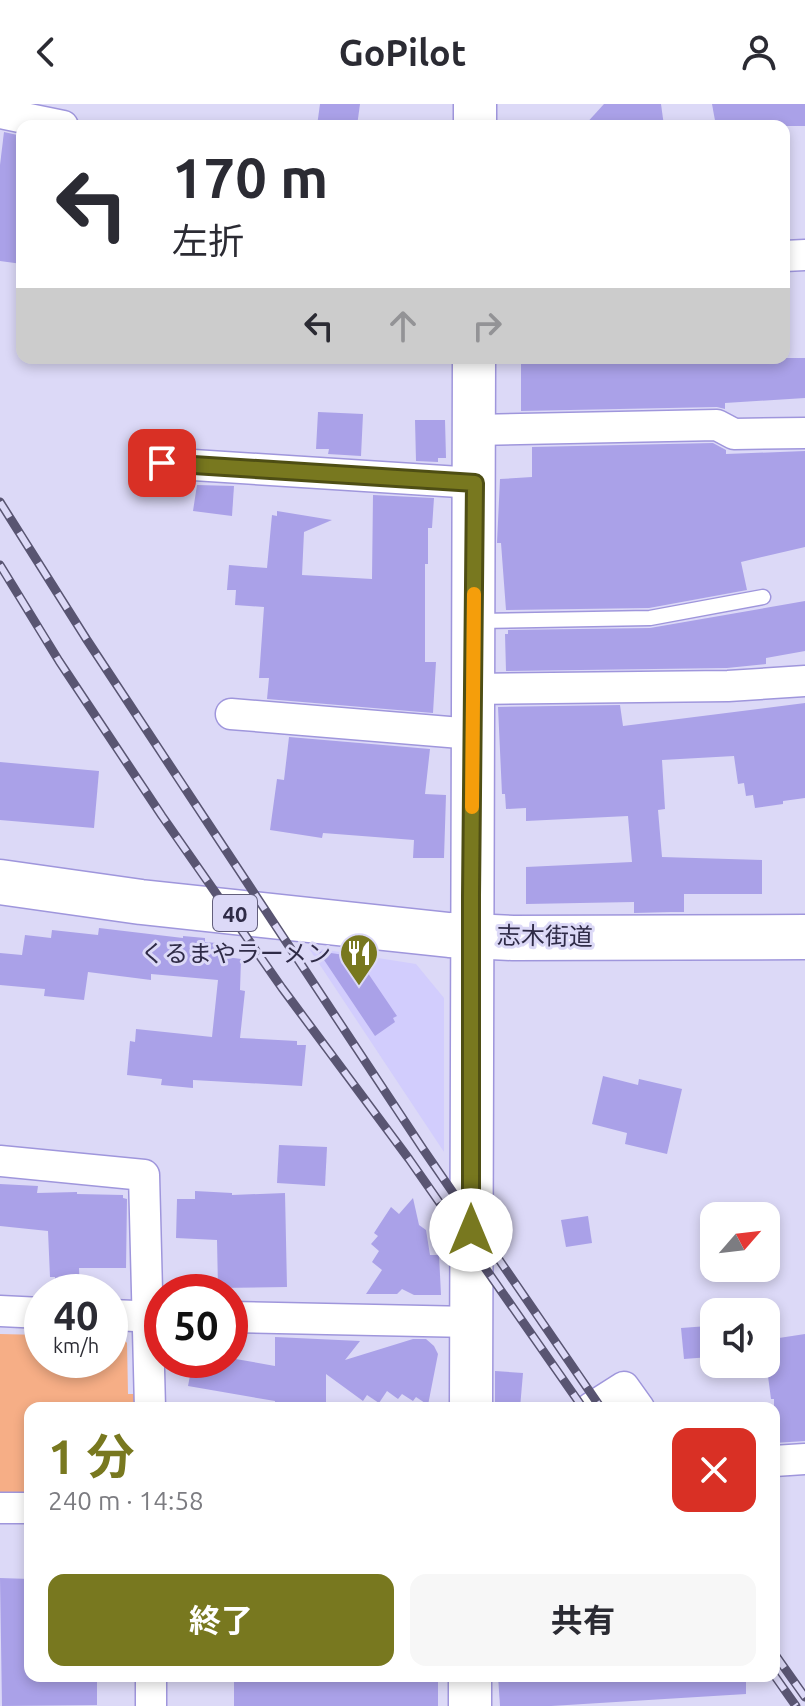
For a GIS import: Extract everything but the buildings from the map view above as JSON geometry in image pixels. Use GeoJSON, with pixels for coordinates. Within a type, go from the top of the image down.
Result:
{"type":"FeatureCollection","features":[{"type":"Feature","properties":{"kind":"main road"},"geometry":{"type":"LineString","coordinates":[[471,1402],[474,364]]}},
{"type":"Feature","properties":{"kind":"main road","name":"志木街道"},"geometry":{"type":"LineString","coordinates":[[0,882],[141,902],[401,931],[513,938],[805,937]]}},
{"type":"Feature","properties":{"kind":"main road"},"geometry":{"type":"LineString","coordinates":[[470,1682],[470,1706]]}},
{"type":"Feature","properties":{"kind":"street"},"geometry":{"type":"LineString","coordinates":[[0,113],[34,120]]}},
{"type":"Feature","properties":{"kind":"street"},"geometry":{"type":"LineString","coordinates":[[475,430],[717,425],[734,434],[805,433]]}},
{"type":"Feature","properties":{"kind":"street"},"geometry":{"type":"LineString","coordinates":[[162,463],[475,483]]}},
{"type":"Feature","properties":{"kind":"street"},"geometry":{"type":"LineString","coordinates":[[473,689],[728,686],[805,681]]}},
{"type":"Feature","properties":{"kind":"street"},"geometry":{"type":"LineString","coordinates":[[231,714],[473,734]]}},
{"type":"Feature","properties":{"kind":"street"},"geometry":{"type":"LineString","coordinates":[[0,1161],[144,1175],[151,1274]]}},
{"type":"Feature","properties":{"kind":"street"},"geometry":{"type":"LineString","coordinates":[[0,1311],[24,1312]]}},
{"type":"Feature","properties":{"kind":"street"},"geometry":{"type":"LineString","coordinates":[[248,1317],[471,1322]]}},
{"type":"Feature","properties":{"kind":"street"},"geometry":{"type":"LineString","coordinates":[[150,1402],[151,1378]]}},
{"type":"Feature","properties":{"kind":"street"},"geometry":{"type":"LineString","coordinates":[[600,1402],[624,1387],[635,1402]]}},
{"type":"Feature","properties":{"kind":"street"},"geometry":{"type":"LineString","coordinates":[[780,1461],[805,1459]]}},
{"type":"Feature","properties":{"kind":"street"},"geometry":{"type":"LineString","coordinates":[[0,1508],[24,1508]]}},
{"type":"Feature","properties":{"kind":"street"},"geometry":{"type":"LineString","coordinates":[[151,1682],[151,1706]]}},
{"type":"Feature","properties":{"kind":"lane"},"geometry":{"type":"LineString","coordinates":[[474,621],[650,618],[763,597]]}},
{"type":"Feature","properties":{"kind":"shaded area"},"geometry":{"type":"Polygon","coordinates":[[[308,947],[416,964],[444,998],[444,1152],[308,947]]]}},
{"type":"Feature","properties":{"kind":"shaded area"},"geometry":{"type":"Polygon","coordinates":[[[0,1334],[24,1335],[24,1378],[128,1378],[128,1394],[136,1394],[136,1402],[24,1402],[24,1500],[0,1500],[0,1334]]]}},
{"type":"Feature","properties":{"kind":"railway"},"geometry":{"type":"LineString","coordinates":[[0,502],[87,640],[423,1149],[597,1402]]}},
{"type":"Feature","properties":{"kind":"railway"},"geometry":{"type":"LineString","coordinates":[[0,565],[59,661],[162,816],[282,988],[409,1159],[579,1402]]}},
{"type":"Feature","properties":{"kind":"railway"},"geometry":{"type":"LineString","coordinates":[[780,1662],[805,1697]]}},
{"type":"Feature","properties":{"kind":"railway"},"geometry":{"type":"LineString","coordinates":[[779,1682],[796,1706]]}},
{"type":"Feature","properties":{"kind":"slow traffic"},"geometry":{"type":"LineString","coordinates":[[472,807],[474,594]]}},
{"type":"Feature","properties":{"kind":"place","name":"くるまやラーメン"},"geometry":{"type":"Point","coordinates":[359,987]}},
{"type":"Feature","properties":{"kind":"route"},"geometry":{"type":"LineString","coordinates":[[162,463],[475,483],[471,1230]]}}]}
